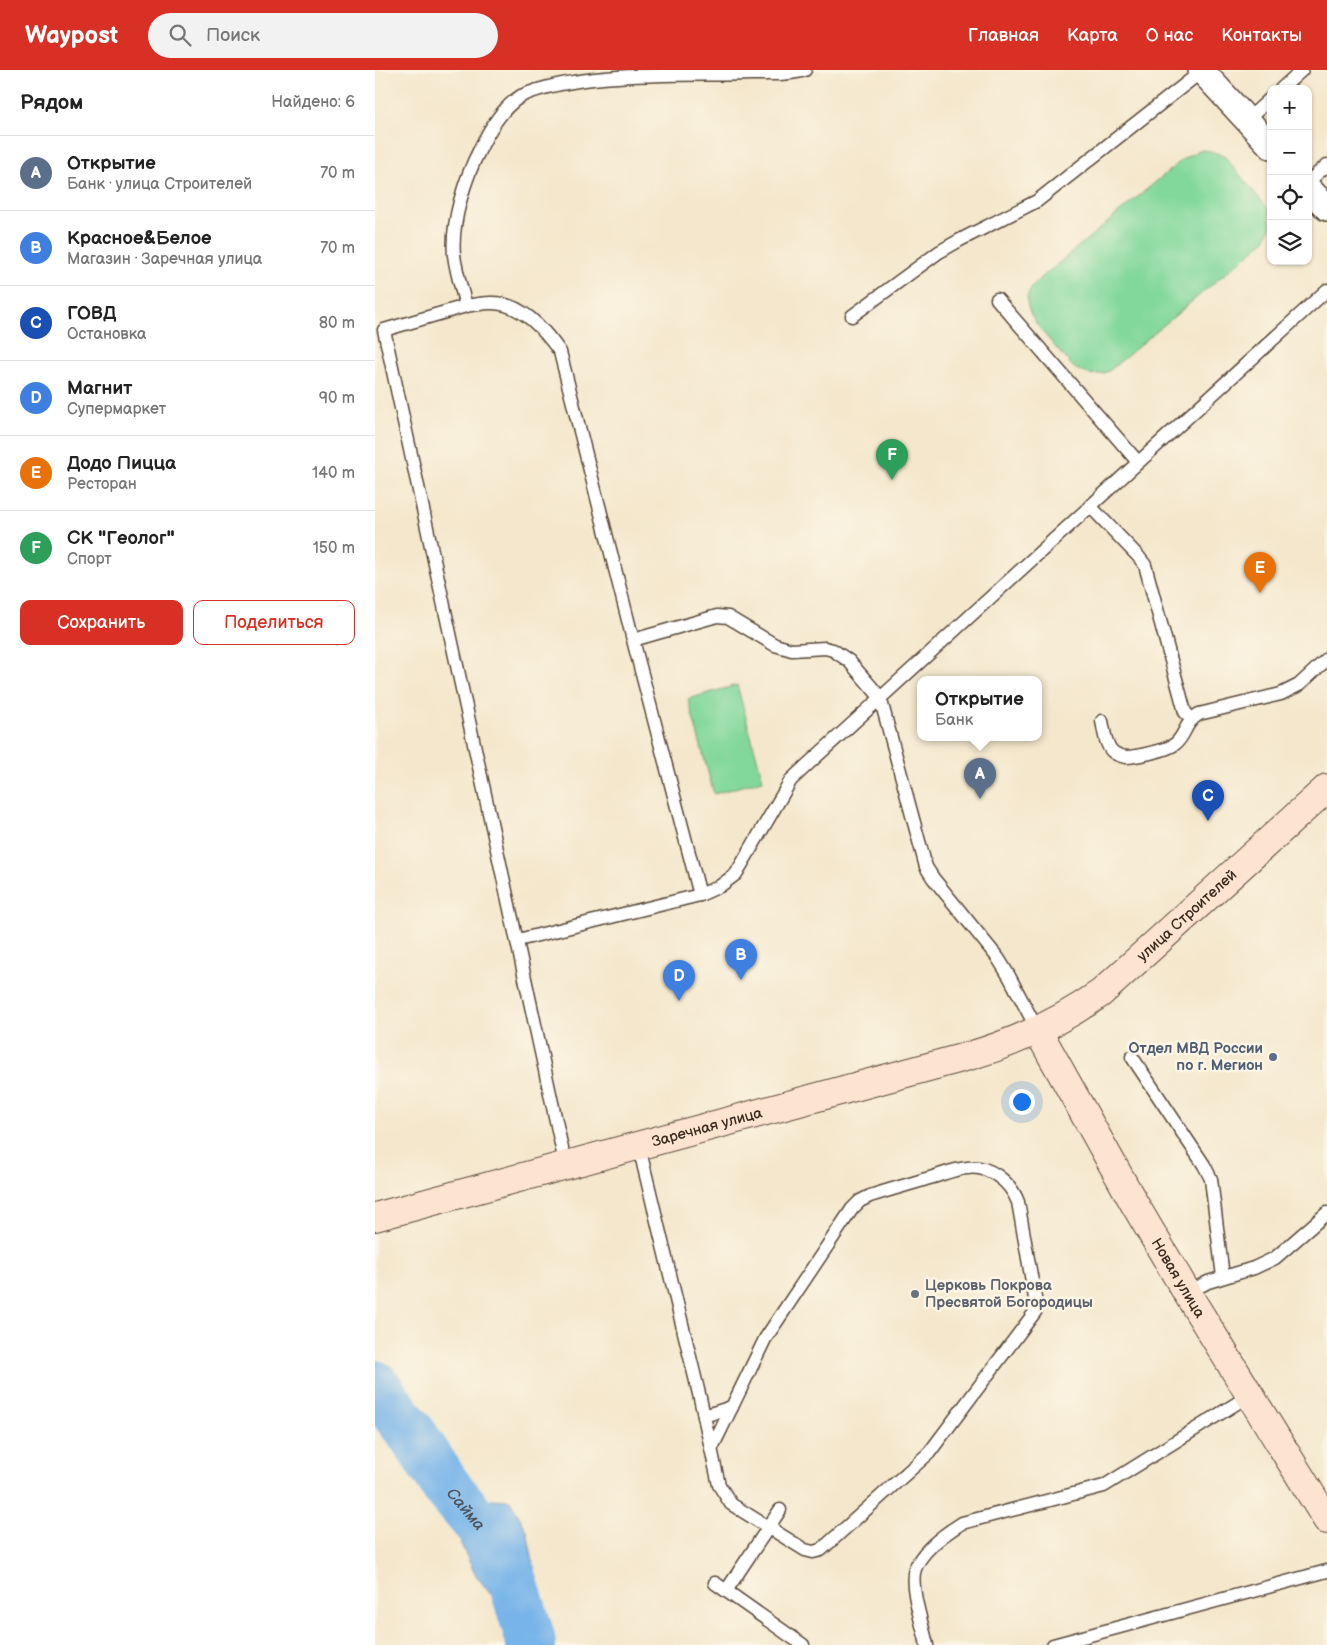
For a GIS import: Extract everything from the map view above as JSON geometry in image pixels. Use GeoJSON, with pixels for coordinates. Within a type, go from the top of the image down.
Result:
{"type":"FeatureCollection","features":[{"type":"Feature","properties":{"kind":"main road","name":"улица Строителей"},"geometry":{"type":"LineString","coordinates":[[1038,1031],[1077,1010],[1101,994],[1327,788]]}},
{"type":"Feature","properties":{"kind":"main road","name":"Заречная улица"},"geometry":{"type":"LineString","coordinates":[[375,1217],[567,1167],[969,1056],[1038,1031]]}},
{"type":"Feature","properties":{"kind":"main road","name":"Новая улица"},"geometry":{"type":"LineString","coordinates":[[1038,1031],[1134,1203],[1187,1293],[1327,1520]]}},
{"type":"Feature","properties":{"kind":"street"},"geometry":{"type":"LineString","coordinates":[[1202,70],[1267,142]]}},
{"type":"Feature","properties":{"kind":"street"},"geometry":{"type":"LineString","coordinates":[[1312,192],[1327,208]]}},
{"type":"Feature","properties":{"kind":"lane"},"geometry":{"type":"LineString","coordinates":[[466,306],[454,255],[458,213],[472,165],[484,142],[504,111],[520,97],[539,87],[567,78],[617,73],[786,73],[805,70]]}},
{"type":"Feature","properties":{"kind":"lane"},"geometry":{"type":"LineString","coordinates":[[852,316],[953,244],[1037,201],[1202,70]]}},
{"type":"Feature","properties":{"kind":"lane"},"geometry":{"type":"LineString","coordinates":[[1285,85],[1299,71]]}},
{"type":"Feature","properties":{"kind":"lane"},"geometry":{"type":"LineString","coordinates":[[1247,120],[1267,102]]}},
{"type":"Feature","properties":{"kind":"lane"},"geometry":{"type":"LineString","coordinates":[[1312,178],[1327,165]]}},
{"type":"Feature","properties":{"kind":"lane"},"geometry":{"type":"LineString","coordinates":[[518,940],[699,895],[720,886],[735,874],[791,780],[1327,290]]}},
{"type":"Feature","properties":{"kind":"lane"},"geometry":{"type":"LineString","coordinates":[[997,299],[1137,462]]}},
{"type":"Feature","properties":{"kind":"lane"},"geometry":{"type":"LineString","coordinates":[[567,1167],[553,1112],[518,940],[384,330],[466,306],[489,303],[502,304],[515,308],[530,318],[549,336],[560,352],[699,895]]}},
{"type":"Feature","properties":{"kind":"lane"},"geometry":{"type":"LineString","coordinates":[[1090,506],[1139,556],[1145,565],[1185,712],[1191,719]]}},
{"type":"Feature","properties":{"kind":"lane"},"geometry":{"type":"LineString","coordinates":[[633,640],[717,616],[728,617],[775,645],[792,650],[825,648],[842,654],[849,660],[881,697],[926,867],[998,958],[1038,1031]]}},
{"type":"Feature","properties":{"kind":"lane"},"geometry":{"type":"LineString","coordinates":[[1102,721],[1109,747],[1119,755],[1127,757],[1167,749],[1179,740],[1191,719],[1199,714],[1281,694],[1299,685],[1327,659]]}},
{"type":"Feature","properties":{"kind":"lane"},"geometry":{"type":"LineString","coordinates":[[1132,1057],[1204,1165],[1211,1179],[1223,1277]]}},
{"type":"Feature","properties":{"kind":"lane"},"geometry":{"type":"LineString","coordinates":[[639,1147],[719,1485],[731,1504],[805,1550],[813,1552],[821,1550],[929,1453],[1035,1312],[1036,1304],[1018,1202],[1014,1192],[1007,1183],[984,1169],[966,1168],[869,1196],[860,1201],[852,1209],[765,1340],[711,1450]]}},
{"type":"Feature","properties":{"kind":"lane"},"geometry":{"type":"LineString","coordinates":[[1187,1293],[1208,1282],[1254,1268],[1275,1258],[1327,1212]]}},
{"type":"Feature","properties":{"kind":"lane"},"geometry":{"type":"LineString","coordinates":[[927,1645],[913,1586],[915,1569],[921,1559],[943,1535],[962,1522],[1104,1486],[1250,1395]]}},
{"type":"Feature","properties":{"kind":"lane"},"geometry":{"type":"LineString","coordinates":[[704,1416],[732,1407]]}},
{"type":"Feature","properties":{"kind":"lane"},"geometry":{"type":"LineString","coordinates":[[726,1591],[780,1510]]}},
{"type":"Feature","properties":{"kind":"lane"},"geometry":{"type":"LineString","coordinates":[[1053,1645],[1327,1571]]}},
{"type":"Feature","properties":{"kind":"lane"},"geometry":{"type":"LineString","coordinates":[[715,1583],[803,1645]]}},
{"type":"Feature","properties":{"kind":"green space"},"geometry":{"type":"Polygon","coordinates":[[[1199,150],[1206,150],[1225,157],[1267,208],[1267,235],[1264,241],[1109,371],[1095,374],[1078,370],[1073,367],[1038,326],[1028,308],[1029,291],[1035,283],[1183,159],[1199,150]]]}},
{"type":"Feature","properties":{"kind":"green space"},"geometry":{"type":"Polygon","coordinates":[[[737,685],[763,780],[714,794],[688,699],[737,685]]]}},
{"type":"Feature","properties":{"kind":"water"},"geometry":{"type":"Polygon","coordinates":[[[491,1499],[510,1500],[527,1531],[545,1645],[520,1645],[514,1621],[475,1574],[461,1544],[457,1520],[465,1507],[491,1499]]]}},
{"type":"Feature","properties":{"kind":"waterway","name":"Сайма"},"geometry":{"type":"LineString","coordinates":[[375,1385],[414,1437],[446,1486],[505,1556],[531,1645]]}},
{"type":"Feature","properties":{"kind":"place","name":"СК \"Геолог\""},"geometry":{"type":"Point","coordinates":[892,480]}},
{"type":"Feature","properties":{"kind":"place","name":"Додо Пицца"},"geometry":{"type":"Point","coordinates":[1260,593]}},
{"type":"Feature","properties":{"kind":"place","name":"Открытие"},"geometry":{"type":"Point","coordinates":[980,799]}},
{"type":"Feature","properties":{"kind":"place","name":"ГОВД"},"geometry":{"type":"Point","coordinates":[1208,821]}},
{"type":"Feature","properties":{"kind":"place","name":"Красное&Белое"},"geometry":{"type":"Point","coordinates":[741,980]}},
{"type":"Feature","properties":{"kind":"place","name":"Магнит"},"geometry":{"type":"Point","coordinates":[679,1001]}},
{"type":"Feature","properties":{"kind":"place","name":"Отдел МВД России по г. Мегион"},"geometry":{"type":"Point","coordinates":[1273,1057]}},
{"type":"Feature","properties":{"kind":"place","name":"Церковь Покрова Пресвятой Богородицы"},"geometry":{"type":"Point","coordinates":[915,1294]}}]}
